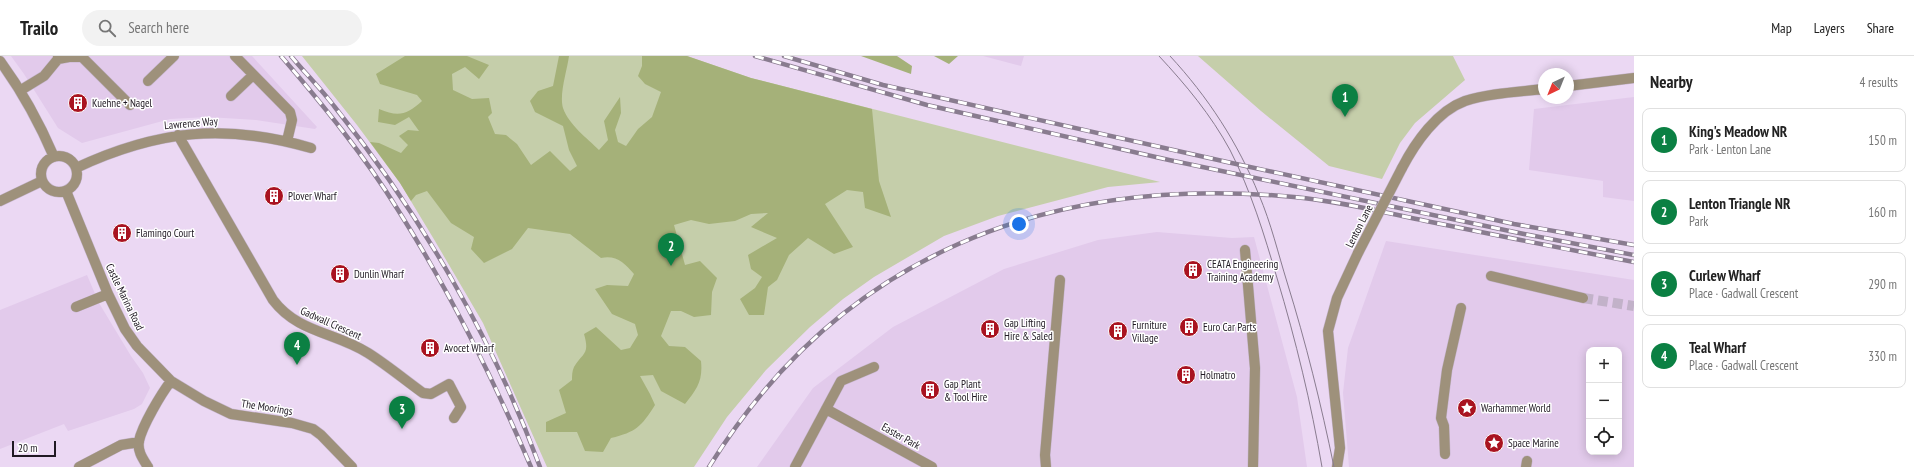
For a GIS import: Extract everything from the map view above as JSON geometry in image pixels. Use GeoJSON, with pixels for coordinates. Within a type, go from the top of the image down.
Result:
{"type":"FeatureCollection","features":[{"type":"Feature","properties":{"kind":"street"},"geometry":{"type":"LineString","coordinates":[[148,81],[174,56]]}},
{"type":"Feature","properties":{"kind":"street"},"geometry":{"type":"LineString","coordinates":[[236,56],[290,112],[292,120],[287,141]]}},
{"type":"Feature","properties":{"kind":"street"},"geometry":{"type":"LineString","coordinates":[[21,90],[44,76],[58,58],[82,57],[130,105]]}},
{"type":"Feature","properties":{"kind":"street"},"geometry":{"type":"LineString","coordinates":[[0,61],[21,90],[54,157]]}},
{"type":"Feature","properties":{"kind":"street"},"geometry":{"type":"LineString","coordinates":[[231,96],[253,75]]}},
{"type":"Feature","properties":{"kind":"street"},"geometry":{"type":"LineString","coordinates":[[1574,85],[1634,78]]}},
{"type":"Feature","properties":{"kind":"street","name":"Lenton Lane"},"geometry":{"type":"LineString","coordinates":[[1337,467],[1340,448],[1328,331],[1337,298],[1358,253],[1402,168],[1419,141],[1443,113],[1464,102],[1491,95],[1538,89]]}},
{"type":"Feature","properties":{"kind":"street","name":"Lawrence Way"},"geometry":{"type":"LineString","coordinates":[[76,168],[120,150],[150,140],[178,135],[222,132],[258,135],[311,148]]}},
{"type":"Feature","properties":{"kind":"street","name":"Gadwall Crescent"},"geometry":{"type":"LineString","coordinates":[[178,135],[273,300],[281,311],[298,323],[368,353],[422,393],[431,394],[449,384],[461,407],[454,418]]}},
{"type":"Feature","properties":{"kind":"street"},"geometry":{"type":"LineString","coordinates":[[54,157],[65,157],[70,160],[76,168],[77,179],[66,191],[54,192],[42,181],[42,167],[46,162],[54,157]]}},
{"type":"Feature","properties":{"kind":"street"},"geometry":{"type":"LineString","coordinates":[[0,201],[42,181]]}},
{"type":"Feature","properties":{"kind":"street","name":"Castle Marina Road"},"geometry":{"type":"LineString","coordinates":[[66,191],[108,294],[125,329],[137,346],[171,381]]}},
{"type":"Feature","properties":{"kind":"street"},"geometry":{"type":"LineString","coordinates":[[1245,250],[1255,368],[1253,467]]}},
{"type":"Feature","properties":{"kind":"street"},"geometry":{"type":"LineString","coordinates":[[1491,276],[1583,298]]}},
{"type":"Feature","properties":{"kind":"street"},"geometry":{"type":"LineString","coordinates":[[1046,467],[1045,455],[1060,280]]}},
{"type":"Feature","properties":{"kind":"street"},"geometry":{"type":"LineString","coordinates":[[76,307],[108,294]]}},
{"type":"Feature","properties":{"kind":"street"},"geometry":{"type":"LineString","coordinates":[[1444,454],[1444,426],[1442,418],[1447,370],[1461,308]]}},
{"type":"Feature","properties":{"kind":"street"},"geometry":{"type":"LineString","coordinates":[[794,467],[841,382],[874,367]]}},
{"type":"Feature","properties":{"kind":"street"},"geometry":{"type":"LineString","coordinates":[[148,467],[140,453],[139,442],[144,428],[171,381]]}},
{"type":"Feature","properties":{"kind":"street","name":"The Moorings"},"geometry":{"type":"LineString","coordinates":[[171,381],[204,401],[230,414],[292,423],[313,429],[352,467]]}},
{"type":"Feature","properties":{"kind":"street","name":"Easter Park"},"geometry":{"type":"LineString","coordinates":[[826,409],[932,467]]}},
{"type":"Feature","properties":{"kind":"street"},"geometry":{"type":"LineString","coordinates":[[79,467],[121,445],[139,442]]}},
{"type":"Feature","properties":{"kind":"shaded area"},"geometry":{"type":"Polygon","coordinates":[[[11,56],[252,56],[317,127],[315,129],[256,120],[208,117],[170,119],[82,143],[58,128],[11,56]]]}},
{"type":"Feature","properties":{"kind":"shaded area"},"geometry":{"type":"Polygon","coordinates":[[[983,56],[1024,56],[1021,66],[983,56]]]}},
{"type":"Feature","properties":{"kind":"shaded area"},"geometry":{"type":"Polygon","coordinates":[[[1634,97],[1634,201],[1603,197],[1603,181],[1529,170],[1534,109],[1634,97]]]}},
{"type":"Feature","properties":{"kind":"shaded area"},"geometry":{"type":"Polygon","coordinates":[[[1157,232],[1232,238],[1254,237],[1297,397],[1307,467],[757,467],[813,388],[893,327],[1004,269],[1098,240],[1157,232]]]}},
{"type":"Feature","properties":{"kind":"shaded area"},"geometry":{"type":"Polygon","coordinates":[[[1386,241],[1634,280],[1634,467],[1349,467],[1343,393],[1348,348],[1386,241]]]}},
{"type":"Feature","properties":{"kind":"shaded area"},"geometry":{"type":"Polygon","coordinates":[[[87,275],[99,303],[143,373],[150,388],[142,404],[134,409],[68,431],[64,424],[0,449],[0,310],[87,275]]]}},
{"type":"Feature","properties":{"kind":"green space"},"geometry":{"type":"Polygon","coordinates":[[[302,56],[687,56],[751,78],[1160,182],[1108,187],[998,216],[944,236],[874,277],[843,299],[810,327],[766,370],[727,417],[694,467],[547,467],[483,323],[435,241],[400,183],[357,125],[302,56]]]}},
{"type":"Feature","properties":{"kind":"green space"},"geometry":{"type":"Polygon","coordinates":[[[405,56],[467,56],[489,65],[479,79],[465,67],[452,74],[453,90],[472,99],[489,98],[492,113],[488,117],[495,134],[506,135],[517,144],[531,165],[550,151],[570,171],[577,166],[569,150],[563,126],[535,112],[530,101],[538,91],[553,86],[559,56],[569,56],[562,96],[563,108],[574,126],[599,150],[608,140],[604,121],[620,97],[621,113],[615,130],[618,142],[626,146],[638,129],[652,117],[661,92],[645,84],[638,76],[642,66],[642,56],[687,56],[751,78],[872,109],[879,181],[891,217],[865,208],[863,192],[847,190],[825,204],[853,247],[834,254],[808,238],[789,255],[777,280],[768,287],[764,315],[749,315],[740,299],[755,288],[762,277],[751,269],[748,255],[777,238],[751,227],[768,213],[751,214],[735,221],[709,224],[691,220],[674,225],[685,265],[700,261],[717,278],[712,292],[711,315],[694,317],[681,311],[671,311],[661,336],[669,346],[685,347],[701,361],[700,379],[693,394],[685,404],[661,391],[653,375],[640,376],[655,405],[646,419],[632,431],[611,438],[603,452],[585,451],[577,432],[546,432],[546,422],[566,413],[559,390],[572,380],[572,372],[574,367],[585,353],[586,341],[584,334],[596,327],[621,350],[630,348],[638,335],[635,324],[612,314],[595,289],[607,285],[628,286],[634,274],[623,263],[616,259],[607,257],[601,258],[570,234],[528,228],[512,249],[484,263],[471,249],[474,237],[451,223],[427,191],[416,195],[411,201],[400,183],[370,142],[379,143],[401,153],[408,145],[399,136],[408,130],[419,131],[409,117],[395,125],[378,122],[379,109],[397,114],[407,112],[422,101],[417,95],[380,84],[376,74],[405,56]]]}},
{"type":"Feature","properties":{"kind":"green space"},"geometry":{"type":"Polygon","coordinates":[[[861,56],[897,56],[912,66],[911,74],[861,56]]]}},
{"type":"Feature","properties":{"kind":"green space"},"geometry":{"type":"Polygon","coordinates":[[[934,56],[958,56],[949,64],[934,56]]]}},
{"type":"Feature","properties":{"kind":"green space"},"geometry":{"type":"Polygon","coordinates":[[[1198,56],[1453,56],[1465,80],[1415,123],[1400,143],[1382,179],[1329,166],[1261,111],[1198,56]]]}},
{"type":"Feature","properties":{"kind":"tunnel"},"geometry":{"type":"LineString","coordinates":[[1583,298],[1634,306]]}},
{"type":"Feature","properties":{"kind":"tram line"},"geometry":{"type":"LineString","coordinates":[[1159,56],[1188,89],[1223,137],[1238,165],[1251,197],[1284,302],[1308,396],[1322,467]]}},
{"type":"Feature","properties":{"kind":"tram line"},"geometry":{"type":"LineString","coordinates":[[1170,56],[1197,88],[1221,121],[1242,157],[1263,206],[1274,238],[1307,351],[1334,467]]}},
{"type":"Feature","properties":{"kind":"railway"},"geometry":{"type":"LineString","coordinates":[[281,56],[328,112],[357,150],[385,190],[417,241],[470,336],[502,401],[531,467]]}},
{"type":"Feature","properties":{"kind":"railway"},"geometry":{"type":"LineString","coordinates":[[291,56],[329,100],[365,147],[424,233],[477,324],[521,419],[540,467]]}},
{"type":"Feature","properties":{"kind":"railway"},"geometry":{"type":"LineString","coordinates":[[755,56],[927,105],[1169,160],[1524,234],[1634,255]]}},
{"type":"Feature","properties":{"kind":"railway"},"geometry":{"type":"LineString","coordinates":[[784,56],[883,85],[1227,162],[1514,224],[1634,245]]}},
{"type":"Feature","properties":{"kind":"railway"},"geometry":{"type":"LineString","coordinates":[[709,467],[762,393],[822,332],[888,282],[960,244],[1036,216],[1118,200],[1204,193],[1294,197],[1360,207],[1634,262]]}},
{"type":"Feature","properties":{"kind":"place","name":"Kuehne + Nagel"},"geometry":{"type":"Point","coordinates":[78,103]}},
{"type":"Feature","properties":{"kind":"place","name":"King's Meadow NR"},"geometry":{"type":"Point","coordinates":[1345,117]}},
{"type":"Feature","properties":{"kind":"place","name":"Plover Wharf"},"geometry":{"type":"Point","coordinates":[274,196]}},
{"type":"Feature","properties":{"kind":"place","name":"Flamingo Court"},"geometry":{"type":"Point","coordinates":[122,233]}},
{"type":"Feature","properties":{"kind":"place","name":"Lenton Triangle NR"},"geometry":{"type":"Point","coordinates":[671,266]}},
{"type":"Feature","properties":{"kind":"place","name":"CEATA Engineering Training Academy"},"geometry":{"type":"Point","coordinates":[1193,270]}},
{"type":"Feature","properties":{"kind":"place","name":"Dunlin Wharf"},"geometry":{"type":"Point","coordinates":[340,274]}},
{"type":"Feature","properties":{"kind":"place","name":"Euro Car Parts"},"geometry":{"type":"Point","coordinates":[1189,327]}},
{"type":"Feature","properties":{"kind":"place","name":"Gap Lifting Hire & Saled"},"geometry":{"type":"Point","coordinates":[990,329]}},
{"type":"Feature","properties":{"kind":"place","name":"Furniture Village"},"geometry":{"type":"Point","coordinates":[1118,331]}},
{"type":"Feature","properties":{"kind":"place","name":"Avocet Wharf"},"geometry":{"type":"Point","coordinates":[430,348]}},
{"type":"Feature","properties":{"kind":"place","name":"Teal Wharf"},"geometry":{"type":"Point","coordinates":[297,365]}},
{"type":"Feature","properties":{"kind":"place","name":"Holmatro"},"geometry":{"type":"Point","coordinates":[1186,375]}},
{"type":"Feature","properties":{"kind":"place","name":"Gap Plant & Tool Hire"},"geometry":{"type":"Point","coordinates":[930,390]}},
{"type":"Feature","properties":{"kind":"place","name":"Warhammer World"},"geometry":{"type":"Point","coordinates":[1467,408]}},
{"type":"Feature","properties":{"kind":"place","name":"Curlew Wharf"},"geometry":{"type":"Point","coordinates":[402,429]}},
{"type":"Feature","properties":{"kind":"place","name":"Space Marine"},"geometry":{"type":"Point","coordinates":[1494,443]}}]}
